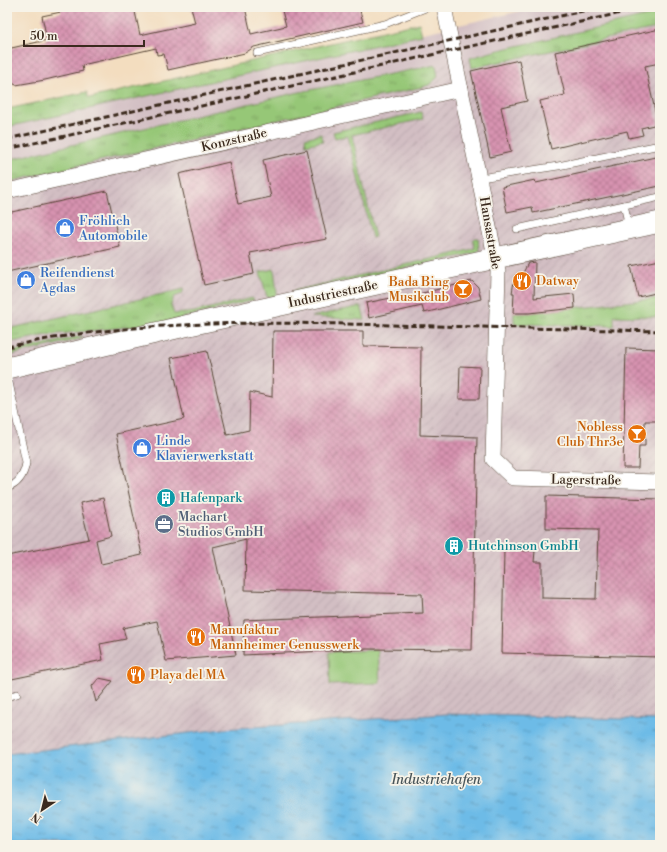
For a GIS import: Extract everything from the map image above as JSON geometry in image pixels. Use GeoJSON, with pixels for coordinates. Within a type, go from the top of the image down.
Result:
{"type":"FeatureCollection","features":[{"type":"Feature","properties":{"kind":"street","name":"Hansastraße"},"geometry":{"type":"LineString","coordinates":[[444,7],[498,271],[493,459],[513,478]]}},
{"type":"Feature","properties":{"kind":"street","name":"Konzstraße"},"geometry":{"type":"LineString","coordinates":[[7,192],[461,89]]}},
{"type":"Feature","properties":{"kind":"street","name":"Industriestraße"},"geometry":{"type":"LineString","coordinates":[[7,368],[185,326],[660,222]]}},
{"type":"Feature","properties":{"kind":"street","name":"Lagerstraße"},"geometry":{"type":"LineString","coordinates":[[513,478],[660,482]]}},
{"type":"Feature","properties":{"kind":"lane"},"geometry":{"type":"LineString","coordinates":[[257,52],[385,24],[428,7]]}},
{"type":"Feature","properties":{"kind":"lane"},"geometry":{"type":"LineString","coordinates":[[480,178],[558,166],[660,145]]}},
{"type":"Feature","properties":{"kind":"lane"},"geometry":{"type":"LineString","coordinates":[[517,229],[660,197]]}},
{"type":"Feature","properties":{"kind":"lane"},"geometry":{"type":"LineString","coordinates":[[624,205],[630,229]]}},
{"type":"Feature","properties":{"kind":"lane"},"geometry":{"type":"LineString","coordinates":[[7,373],[26,463],[22,477],[17,483],[7,488]]}},
{"type":"Feature","properties":{"kind":"lane"},"geometry":{"type":"LineString","coordinates":[[7,697],[17,694]]}},
{"type":"Feature","properties":{"kind":"shaded area"},"geometry":{"type":"Polygon","coordinates":[[[539,7],[660,7],[660,13],[470,58],[295,93],[7,160],[7,127],[539,7]]]}},
{"type":"Feature","properties":{"kind":"shaded area"},"geometry":{"type":"Polygon","coordinates":[[[660,13],[660,720],[447,714],[223,729],[7,754],[7,160],[295,93],[495,51],[660,13]]]}},
{"type":"Feature","properties":{"kind":"green space"},"geometry":{"type":"Polygon","coordinates":[[[660,13],[660,27],[472,68],[470,58],[660,13]]]}},
{"type":"Feature","properties":{"kind":"green space"},"geometry":{"type":"Polygon","coordinates":[[[419,23],[422,35],[7,127],[7,109],[87,92],[89,98],[419,23]]]}},
{"type":"Feature","properties":{"kind":"green space"},"geometry":{"type":"Polygon","coordinates":[[[436,65],[438,77],[429,85],[422,87],[7,182],[7,160],[295,93],[436,65]]]}},
{"type":"Feature","properties":{"kind":"green space"},"geometry":{"type":"Polygon","coordinates":[[[421,112],[423,119],[352,135],[375,237],[372,238],[348,136],[335,138],[333,132],[421,112]]]}},
{"type":"Feature","properties":{"kind":"green space"},"geometry":{"type":"Polygon","coordinates":[[[321,134],[323,141],[306,145],[305,138],[321,134]]]}},
{"type":"Feature","properties":{"kind":"green space"},"geometry":{"type":"Polygon","coordinates":[[[478,238],[479,250],[475,253],[293,293],[292,291],[469,250],[475,248],[473,240],[478,238]]]}},
{"type":"Feature","properties":{"kind":"green space"},"geometry":{"type":"Polygon","coordinates":[[[274,269],[277,293],[275,296],[267,297],[260,272],[274,269]]]}},
{"type":"Feature","properties":{"kind":"green space"},"geometry":{"type":"Polygon","coordinates":[[[184,289],[182,294],[174,297],[171,305],[174,314],[194,312],[252,298],[254,300],[159,324],[47,335],[7,343],[7,329],[184,289]]]}},
{"type":"Feature","properties":{"kind":"green space"},"geometry":{"type":"Polygon","coordinates":[[[660,298],[660,317],[614,316],[614,326],[514,324],[514,313],[529,313],[660,298]]]}},
{"type":"Feature","properties":{"kind":"green space"},"geometry":{"type":"Polygon","coordinates":[[[361,306],[365,320],[311,317],[361,306]]]}},
{"type":"Feature","properties":{"kind":"green space"},"geometry":{"type":"Polygon","coordinates":[[[81,336],[84,338],[7,356],[7,353],[81,336]]]}},
{"type":"Feature","properties":{"kind":"green space"},"geometry":{"type":"Polygon","coordinates":[[[378,650],[380,683],[330,685],[329,652],[378,650]]]}},
{"type":"Feature","properties":{"kind":"water","name":"Industriehafen"},"geometry":{"type":"Polygon","coordinates":[[[447,714],[660,720],[660,845],[7,845],[7,754],[223,729],[447,714]]]}},
{"type":"Feature","properties":{"kind":"building"},"geometry":{"type":"Polygon","coordinates":[[[60,7],[134,7],[140,35],[195,23],[191,7],[245,7],[251,34],[286,26],[281,7],[359,7],[363,22],[254,47],[245,53],[168,70],[164,54],[157,55],[156,48],[82,65],[83,71],[45,80],[16,85],[7,80],[7,49],[47,40],[42,16],[61,12],[60,7]]]}},
{"type":"Feature","properties":{"kind":"building"},"geometry":{"type":"Polygon","coordinates":[[[660,29],[660,63],[645,66],[658,124],[641,128],[643,135],[629,138],[627,131],[551,149],[540,101],[565,95],[555,52],[660,29]]]}},
{"type":"Feature","properties":{"kind":"building"},"geometry":{"type":"Polygon","coordinates":[[[519,60],[527,101],[501,107],[511,152],[490,157],[471,71],[519,60]]]}},
{"type":"Feature","properties":{"kind":"building"},"geometry":{"type":"Polygon","coordinates":[[[307,150],[327,239],[250,253],[254,274],[204,285],[179,174],[229,162],[238,204],[271,197],[263,160],[307,150]]]}},
{"type":"Feature","properties":{"kind":"building"},"geometry":{"type":"Polygon","coordinates":[[[660,156],[660,186],[533,213],[532,207],[507,212],[502,187],[535,180],[536,183],[660,156]]]}},
{"type":"Feature","properties":{"kind":"building"},"geometry":{"type":"Polygon","coordinates":[[[107,191],[120,247],[7,272],[7,213],[107,191]]]}},
{"type":"Feature","properties":{"kind":"building"},"geometry":{"type":"Polygon","coordinates":[[[660,260],[660,292],[638,297],[631,266],[660,260]]]}},
{"type":"Feature","properties":{"kind":"building"},"geometry":{"type":"Polygon","coordinates":[[[535,262],[534,298],[574,294],[575,308],[529,313],[513,313],[514,293],[512,293],[514,281],[516,277],[523,273],[528,263],[535,262]]]}},
{"type":"Feature","properties":{"kind":"building"},"geometry":{"type":"Polygon","coordinates":[[[472,281],[478,287],[481,299],[424,313],[422,306],[369,318],[366,303],[401,296],[402,298],[472,281]]]}},
{"type":"Feature","properties":{"kind":"building"},"geometry":{"type":"Polygon","coordinates":[[[273,331],[363,331],[363,346],[421,347],[420,435],[477,437],[472,650],[367,649],[243,655],[244,620],[423,613],[422,594],[245,590],[246,539],[213,547],[236,655],[166,661],[157,621],[123,628],[126,639],[100,644],[103,660],[7,680],[7,556],[89,539],[80,503],[103,498],[111,536],[96,540],[101,564],[142,555],[116,434],[184,419],[171,358],[207,351],[227,435],[249,430],[250,392],[272,397],[273,331]]]}},
{"type":"Feature","properties":{"kind":"building"},"geometry":{"type":"Polygon","coordinates":[[[626,348],[660,349],[660,421],[645,421],[645,446],[639,446],[638,468],[623,468],[626,348]]]}},
{"type":"Feature","properties":{"kind":"building"},"geometry":{"type":"Polygon","coordinates":[[[460,366],[480,367],[479,399],[459,399],[460,366]]]}},
{"type":"Feature","properties":{"kind":"building"},"geometry":{"type":"Polygon","coordinates":[[[546,496],[660,499],[660,657],[502,653],[504,550],[535,551],[534,562],[542,562],[542,598],[596,599],[598,530],[546,529],[546,496]]]}},
{"type":"Feature","properties":{"kind":"building"},"geometry":{"type":"Polygon","coordinates":[[[99,678],[113,681],[96,702],[92,686],[99,678]]]}},
{"type":"Feature","properties":{"kind":"railway"},"geometry":{"type":"LineString","coordinates":[[7,139],[601,7]]}},
{"type":"Feature","properties":{"kind":"railway"},"geometry":{"type":"LineString","coordinates":[[7,149],[648,7]]}},
{"type":"Feature","properties":{"kind":"railway"},"geometry":{"type":"LineString","coordinates":[[7,347],[102,331],[198,324],[294,323],[660,331]]}},
{"type":"Feature","properties":{"kind":"place","name":"Fröhlich Automobile"},"geometry":{"type":"Point","coordinates":[65,228]}},
{"type":"Feature","properties":{"kind":"place","name":"Reifendienst Agdas"},"geometry":{"type":"Point","coordinates":[26,280]}},
{"type":"Feature","properties":{"kind":"place","name":"Datway"},"geometry":{"type":"Point","coordinates":[522,281]}},
{"type":"Feature","properties":{"kind":"place","name":"Bada Bing Musikclub"},"geometry":{"type":"Point","coordinates":[463,289]}},
{"type":"Feature","properties":{"kind":"place","name":"Nobless Club Thr3e"},"geometry":{"type":"Point","coordinates":[637,434]}},
{"type":"Feature","properties":{"kind":"place","name":"Linde Klavierwerkstatt"},"geometry":{"type":"Point","coordinates":[142,448]}},
{"type":"Feature","properties":{"kind":"place","name":"Hafenpark"},"geometry":{"type":"Point","coordinates":[166,498]}},
{"type":"Feature","properties":{"kind":"place","name":"Machart Studios GmbH"},"geometry":{"type":"Point","coordinates":[164,524]}},
{"type":"Feature","properties":{"kind":"place","name":"Hutchinson GmbH"},"geometry":{"type":"Point","coordinates":[454,546]}},
{"type":"Feature","properties":{"kind":"place","name":"Manufaktur Mannheimer Genusswerk"},"geometry":{"type":"Point","coordinates":[196,637]}},
{"type":"Feature","properties":{"kind":"place","name":"Playa del MA"},"geometry":{"type":"Point","coordinates":[136,675]}}]}
